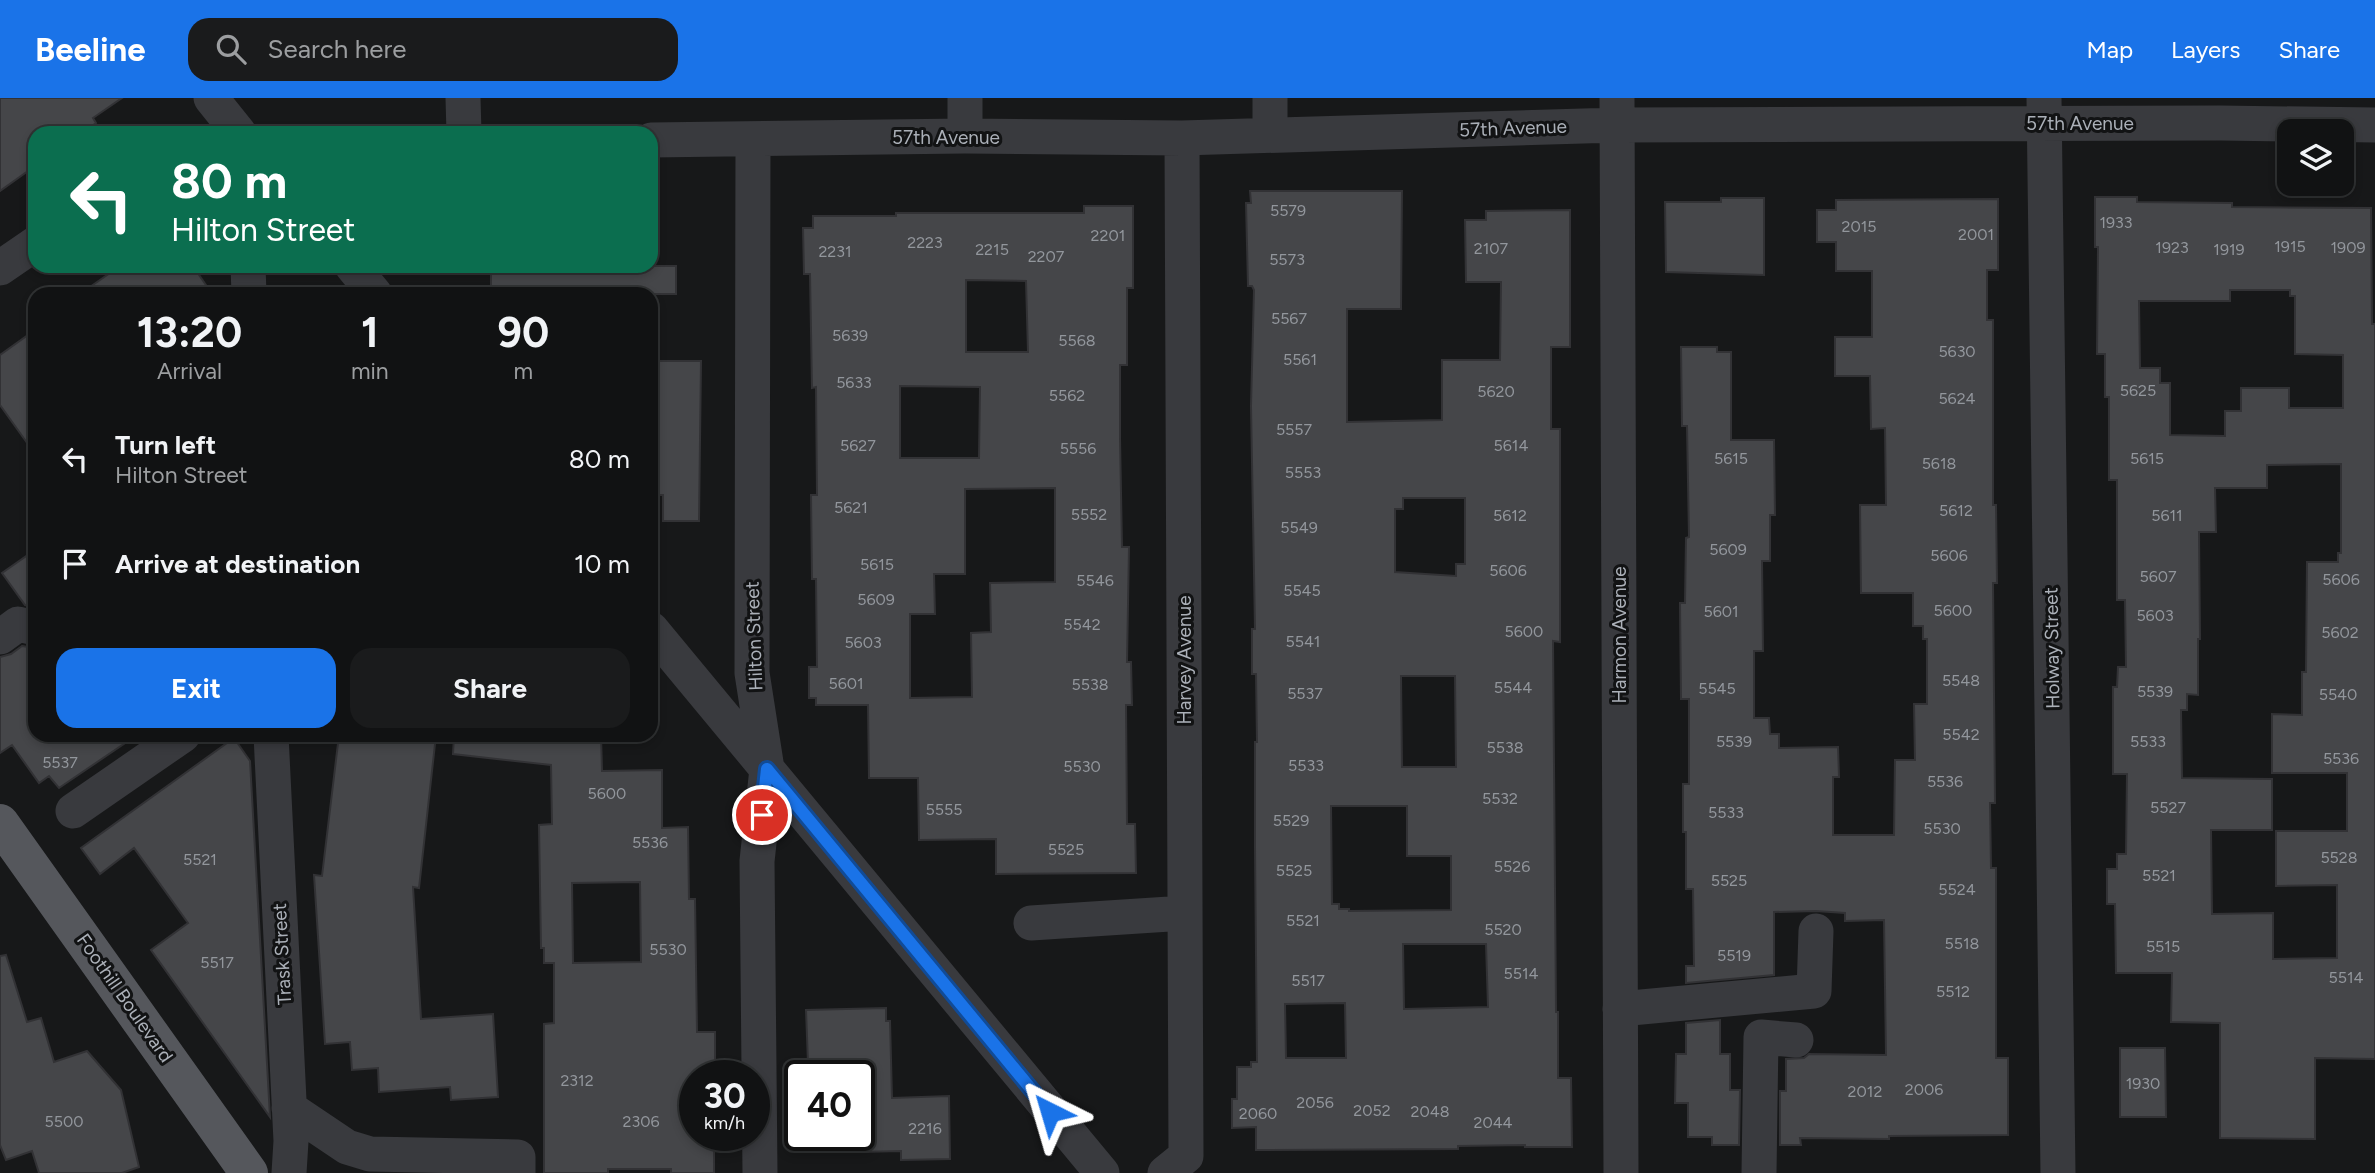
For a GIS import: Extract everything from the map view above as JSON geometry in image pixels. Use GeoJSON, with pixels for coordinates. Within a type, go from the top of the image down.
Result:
{"type":"FeatureCollection","features":[{"type":"Feature","properties":{"kind":"main road","name":"Foothill Boulevard"},"geometry":{"type":"LineString","coordinates":[[0,823],[249,1173]]}},
{"type":"Feature","properties":{"kind":"street"},"geometry":{"type":"LineString","coordinates":[[211,98],[233,126]]}},
{"type":"Feature","properties":{"kind":"street"},"geometry":{"type":"LineString","coordinates":[[244,98],[246,126]]}},
{"type":"Feature","properties":{"kind":"street"},"geometry":{"type":"LineString","coordinates":[[463,98],[464,126]]}},
{"type":"Feature","properties":{"kind":"street"},"geometry":{"type":"LineString","coordinates":[[965,98],[965,136]]}},
{"type":"Feature","properties":{"kind":"street"},"geometry":{"type":"LineString","coordinates":[[1270,98],[1270,135]]}},
{"type":"Feature","properties":{"kind":"street","name":"57th Avenue"},"geometry":{"type":"LineString","coordinates":[[658,140],[965,136],[1182,138],[1270,135],[1617,112],[2220,110],[2375,125]]}},
{"type":"Feature","properties":{"kind":"street","name":"Holway Street"},"geometry":{"type":"LineString","coordinates":[[2045,111],[2058,1173]]}},
{"type":"Feature","properties":{"kind":"street","name":"Harmon Avenue"},"geometry":{"type":"LineString","coordinates":[[1617,112],[1620,1173]]}},
{"type":"Feature","properties":{"kind":"street","name":"Harvey Avenue"},"geometry":{"type":"LineString","coordinates":[[1165,1173],[1186,1156],[1182,138]]}},
{"type":"Feature","properties":{"kind":"street","name":"Hilton Street"},"geometry":{"type":"LineString","coordinates":[[753,139],[752,673],[767,769],[757,861],[761,1173]]}},
{"type":"Feature","properties":{"kind":"street"},"geometry":{"type":"LineString","coordinates":[[0,268],[28,249]]}},
{"type":"Feature","properties":{"kind":"street"},"geometry":{"type":"LineString","coordinates":[[358,273],[369,287]]}},
{"type":"Feature","properties":{"kind":"street"},"geometry":{"type":"LineString","coordinates":[[0,637],[18,624],[28,626]]}},
{"type":"Feature","properties":{"kind":"street"},"geometry":{"type":"LineString","coordinates":[[658,637],[1102,1173]]}},
{"type":"Feature","properties":{"kind":"street"},"geometry":{"type":"LineString","coordinates":[[73,811],[173,742]]}},
{"type":"Feature","properties":{"kind":"street","name":"Trask Street"},"geometry":{"type":"LineString","coordinates":[[271,742],[289,1108],[289,1173]]}},
{"type":"Feature","properties":{"kind":"street"},"geometry":{"type":"LineString","coordinates":[[1031,923],[1185,913]]}},
{"type":"Feature","properties":{"kind":"street"},"geometry":{"type":"LineString","coordinates":[[1620,1009],[1814,991],[1816,931]]}},
{"type":"Feature","properties":{"kind":"street"},"geometry":{"type":"LineString","coordinates":[[1759,1173],[1761,1037],[1796,1040]]}},
{"type":"Feature","properties":{"kind":"street"},"geometry":{"type":"LineString","coordinates":[[289,1108],[347,1147],[370,1154],[518,1157],[518,1173]]}},
{"type":"Feature","properties":{"kind":"building"},"geometry":{"type":"Polygon","coordinates":[[[0,98],[122,98],[93,118],[96,123],[92,126],[28,126],[28,171],[0,191],[0,98]]]}},
{"type":"Feature","properties":{"kind":"building"},"geometry":{"type":"Polygon","coordinates":[[[1250,191],[1402,191],[1401,309],[1347,309],[1347,422],[1442,420],[1442,360],[1500,360],[1501,282],[1466,282],[1465,220],[1486,220],[1486,211],[1570,210],[1570,347],[1551,347],[1551,429],[1560,429],[1560,642],[1553,641],[1556,1012],[1558,1078],[1571,1078],[1572,1147],[1525,1145],[1458,1146],[1458,1149],[1256,1150],[1256,1127],[1232,1128],[1232,1099],[1237,1099],[1237,1067],[1251,1067],[1251,1062],[1257,1062],[1257,742],[1256,674],[1252,674],[1252,629],[1255,629],[1251,406],[1254,290],[1252,286],[1248,286],[1246,203],[1251,203],[1250,191]],[[1403,498],[1403,509],[1395,509],[1395,572],[1456,576],[1456,564],[1465,564],[1465,498],[1403,498]],[[1401,676],[1402,767],[1456,767],[1455,676],[1401,676]],[[1331,806],[1332,904],[1339,904],[1339,909],[1349,911],[1451,910],[1451,856],[1407,856],[1407,806],[1331,806]],[[1403,944],[1404,1009],[1488,1007],[1486,944],[1403,944]],[[1345,1003],[1285,1004],[1286,1058],[1346,1058],[1345,1003]]]}},
{"type":"Feature","properties":{"kind":"building"},"geometry":{"type":"Polygon","coordinates":[[[2095,197],[2137,197],[2137,202],[2232,203],[2232,207],[2371,208],[2372,324],[2375,324],[2375,1059],[2315,1058],[2315,1139],[2220,1138],[2220,1023],[2171,1022],[2172,973],[2116,973],[2115,904],[2107,904],[2107,869],[2117,869],[2117,854],[2126,854],[2127,774],[2113,774],[2113,687],[2117,687],[2118,667],[2126,667],[2125,600],[2117,600],[2117,480],[2109,480],[2109,397],[2105,397],[2105,354],[2097,354],[2098,247],[2095,247],[2095,197]],[[2230,290],[2230,301],[2139,301],[2140,368],[2160,368],[2160,383],[2170,383],[2170,435],[2225,436],[2225,411],[2241,411],[2241,388],[2289,388],[2289,408],[2343,408],[2343,355],[2295,354],[2295,296],[2290,296],[2290,290],[2230,290]],[[2341,464],[2267,465],[2267,488],[2215,488],[2216,532],[2199,532],[2198,695],[2187,694],[2187,710],[2181,710],[2182,778],[2272,779],[2272,830],[2211,830],[2212,914],[2273,913],[2273,959],[2337,958],[2337,885],[2276,886],[2276,831],[2347,831],[2347,773],[2272,773],[2272,714],[2302,715],[2302,672],[2306,672],[2307,562],[2338,562],[2338,553],[2341,553],[2341,464]]]}},
{"type":"Feature","properties":{"kind":"building"},"geometry":{"type":"Polygon","coordinates":[[[1721,198],[1764,198],[1764,275],[1666,272],[1665,202],[1721,202],[1721,198]]]}},
{"type":"Feature","properties":{"kind":"building"},"geometry":{"type":"Polygon","coordinates":[[[1998,199],[1998,270],[1987,270],[1987,320],[1993,320],[1993,505],[1996,505],[1997,583],[1993,583],[1995,803],[1990,803],[1991,868],[1996,868],[1996,1058],[2008,1058],[2008,1135],[1889,1136],[1889,1139],[1800,1138],[1801,1145],[1780,1145],[1780,1091],[1786,1091],[1786,1059],[1804,1058],[1809,1054],[1886,1055],[1884,920],[1845,921],[1845,913],[1774,912],[1774,975],[1686,983],[1686,966],[1694,966],[1693,889],[1686,889],[1686,832],[1683,832],[1683,784],[1689,784],[1689,699],[1681,699],[1680,603],[1685,603],[1686,538],[1689,537],[1687,426],[1682,426],[1681,347],[1717,347],[1717,352],[1731,352],[1731,440],[1774,440],[1775,515],[1770,515],[1770,561],[1762,561],[1763,651],[1754,651],[1754,718],[1769,718],[1770,734],[1779,734],[1779,748],[1838,747],[1839,777],[1833,777],[1833,835],[1894,835],[1895,760],[1915,760],[1914,704],[1927,704],[1927,639],[1923,639],[1923,626],[1913,626],[1913,593],[1861,593],[1860,505],[1886,505],[1885,428],[1871,429],[1870,376],[1835,376],[1835,337],[1872,337],[1872,271],[1836,271],[1836,242],[1817,242],[1817,210],[1836,210],[1836,200],[1998,199]]]}},
{"type":"Feature","properties":{"kind":"building"},"geometry":{"type":"Polygon","coordinates":[[[1084,206],[1133,206],[1133,288],[1127,288],[1127,365],[1120,365],[1120,438],[1122,547],[1129,547],[1127,662],[1131,662],[1132,705],[1126,705],[1127,824],[1135,824],[1136,873],[996,874],[996,839],[919,840],[918,778],[869,778],[868,705],[816,705],[816,698],[809,698],[809,667],[817,667],[811,495],[817,495],[816,387],[812,388],[810,274],[804,274],[803,228],[813,228],[813,216],[1084,213],[1084,206]],[[966,280],[966,352],[1028,352],[1026,281],[966,280]],[[900,386],[900,458],[979,458],[980,387],[900,386]],[[1055,488],[965,489],[965,574],[934,574],[935,614],[910,614],[910,698],[972,697],[971,633],[991,632],[990,583],[1055,582],[1055,488]]]}},
{"type":"Feature","properties":{"kind":"building"},"geometry":{"type":"Polygon","coordinates":[[[658,266],[676,266],[676,294],[658,294],[658,287],[491,287],[491,273],[658,273],[658,266]]]}},
{"type":"Feature","properties":{"kind":"building"},"geometry":{"type":"Polygon","coordinates":[[[110,273],[198,273],[207,287],[90,287],[110,273]]]}},
{"type":"Feature","properties":{"kind":"building"},"geometry":{"type":"Polygon","coordinates":[[[28,335],[28,444],[0,405],[0,355],[28,335]]]}},
{"type":"Feature","properties":{"kind":"building"},"geometry":{"type":"Polygon","coordinates":[[[658,361],[701,361],[699,521],[663,521],[663,495],[658,495],[658,361]]]}},
{"type":"Feature","properties":{"kind":"building"},"geometry":{"type":"Polygon","coordinates":[[[28,555],[28,606],[25,605],[2,573],[28,555]]]}},
{"type":"Feature","properties":{"kind":"building"},"geometry":{"type":"Polygon","coordinates":[[[22,646],[28,647],[28,742],[127,742],[59,788],[49,776],[39,783],[12,745],[0,753],[0,657],[11,654],[22,646]]]}},
{"type":"Feature","properties":{"kind":"building"},"geometry":{"type":"Polygon","coordinates":[[[228,742],[237,742],[250,761],[270,1117],[151,950],[188,923],[134,848],[100,874],[81,848],[228,742]]]}},
{"type":"Feature","properties":{"kind":"building"},"geometry":{"type":"Polygon","coordinates":[[[338,742],[435,742],[419,888],[413,887],[421,1019],[493,1014],[498,1097],[451,1100],[450,1087],[379,1092],[378,1068],[352,1070],[350,1042],[325,1044],[314,875],[322,876],[338,742]]]}},
{"type":"Feature","properties":{"kind":"building"},"geometry":{"type":"Polygon","coordinates":[[[454,742],[601,742],[602,771],[662,770],[662,828],[688,827],[689,899],[695,899],[697,1032],[715,1032],[715,1060],[679,1060],[679,1151],[714,1151],[714,1173],[671,1173],[671,1169],[608,1169],[608,1173],[544,1173],[544,1024],[554,1023],[554,963],[544,963],[544,948],[541,948],[539,825],[552,824],[551,765],[453,754],[454,742]],[[640,882],[572,883],[573,963],[641,962],[640,882]]]}},
{"type":"Feature","properties":{"kind":"building"},"geometry":{"type":"Polygon","coordinates":[[[6,955],[27,1022],[41,1018],[54,1062],[87,1051],[121,1090],[139,1167],[122,1173],[39,1173],[32,1151],[6,1160],[0,1145],[0,956],[6,955]]]}},
{"type":"Feature","properties":{"kind":"building"},"geometry":{"type":"Polygon","coordinates":[[[886,1008],[886,1021],[890,1021],[892,1098],[949,1096],[950,1159],[901,1160],[901,1151],[859,1152],[875,1151],[875,1060],[808,1060],[806,1010],[886,1008]]]}},
{"type":"Feature","properties":{"kind":"building"},"geometry":{"type":"Polygon","coordinates":[[[1720,1020],[1720,1054],[1730,1054],[1730,1090],[1740,1090],[1739,1145],[1712,1145],[1712,1137],[1688,1137],[1688,1103],[1675,1103],[1676,1054],[1686,1054],[1686,1023],[1720,1020]]]}},
{"type":"Feature","properties":{"kind":"building"},"geometry":{"type":"Polygon","coordinates":[[[2120,1048],[2165,1048],[2166,1117],[2120,1117],[2120,1048]]]}},
{"type":"Feature","properties":{"kind":"route"},"geometry":{"type":"LineString","coordinates":[[762,815],[767,769],[1050,1112]]}}]}
